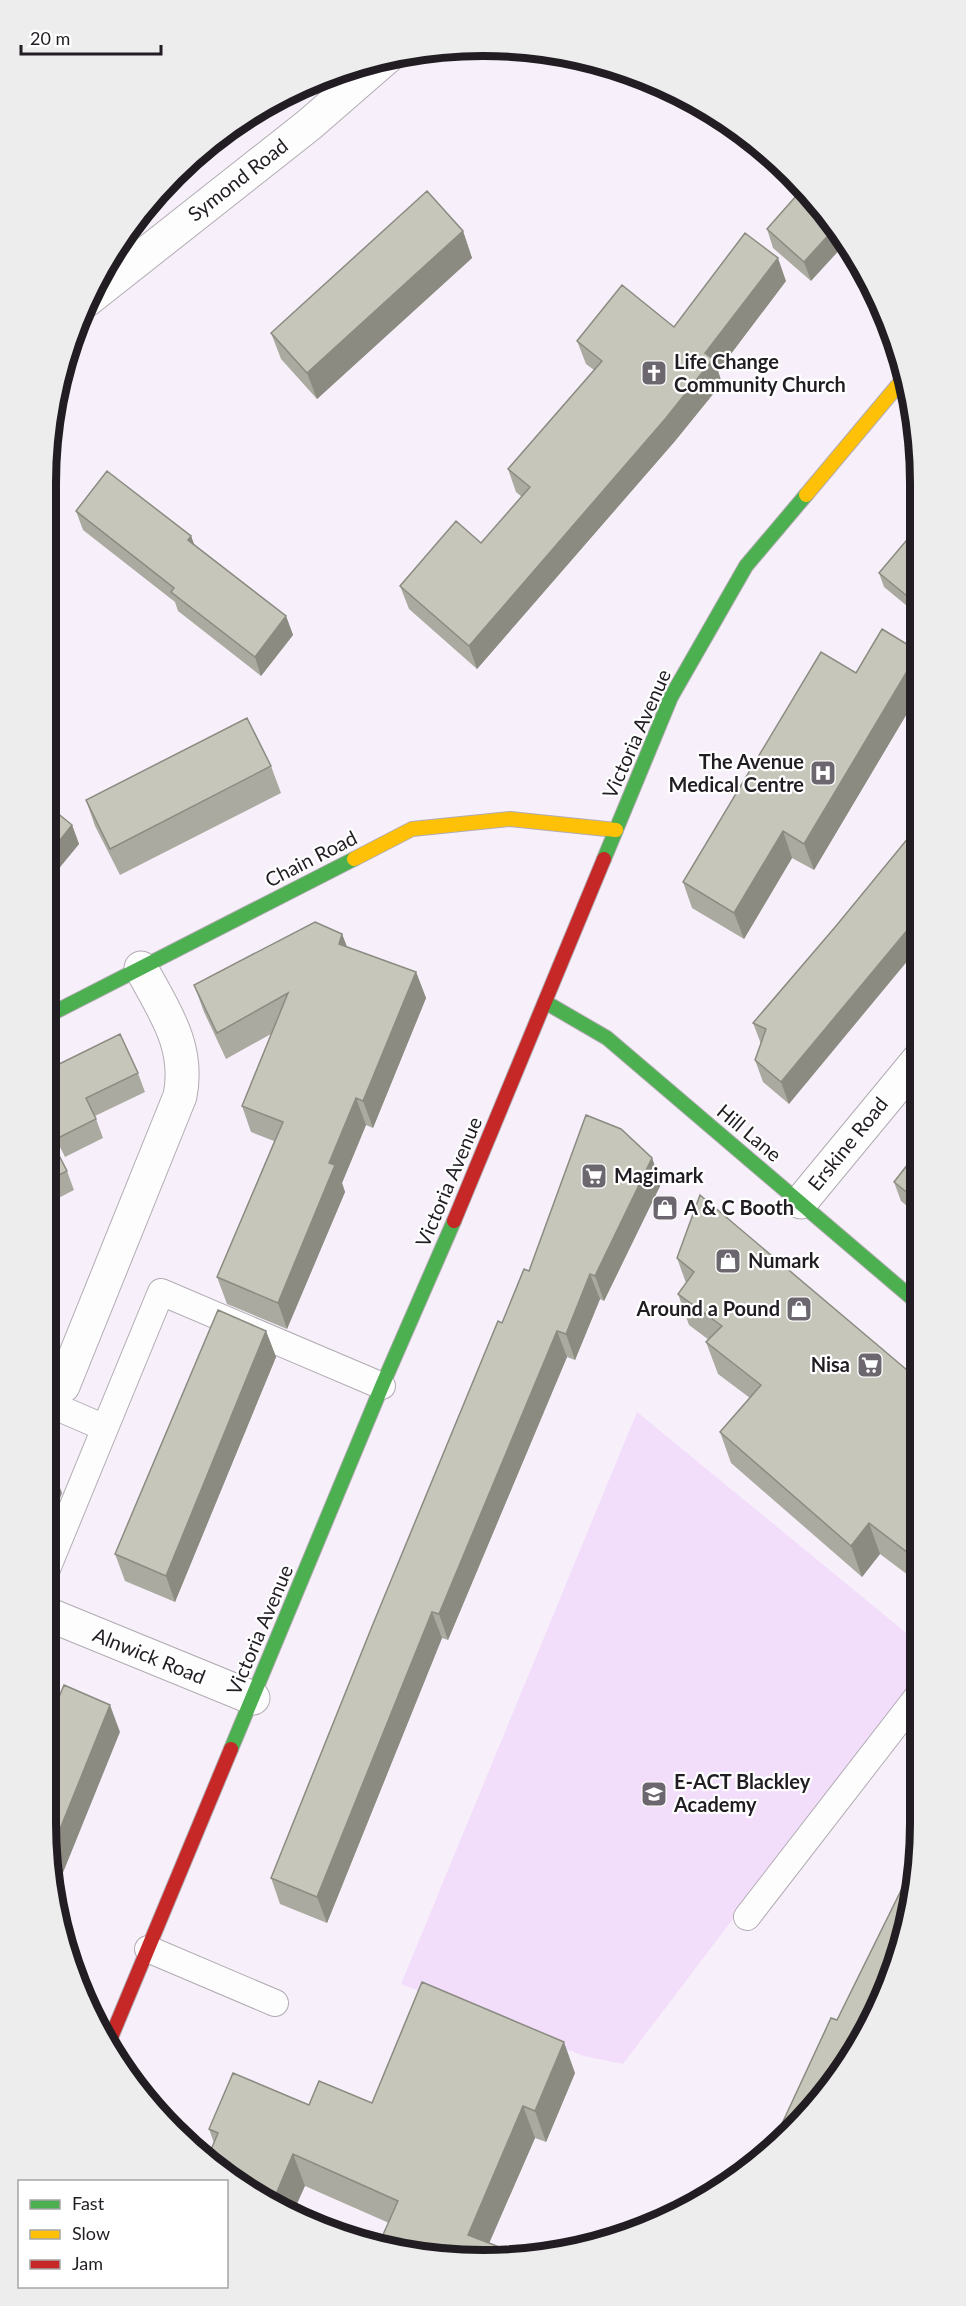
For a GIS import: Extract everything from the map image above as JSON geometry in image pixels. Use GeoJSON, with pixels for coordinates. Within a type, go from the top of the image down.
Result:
{"type":"FeatureCollection","features":[{"type":"Feature","properties":{"kind":"main road","name":"Victoria Avenue"},"geometry":{"type":"LineString","coordinates":[[112,2035],[382,1386],[465,1198],[671,697],[746,566],[899,384]]}},
{"type":"Feature","properties":{"kind":"main road","name":"Chain Road"},"geometry":{"type":"LineString","coordinates":[[56,1011],[412,829],[510,819],[616,830]]}},
{"type":"Feature","properties":{"kind":"main road","name":"Hill Lane"},"geometry":{"type":"LineString","coordinates":[[546,1002],[607,1038],[910,1296]]}},
{"type":"Feature","properties":{"kind":"street","name":"Symond Road"},"geometry":{"type":"LineString","coordinates":[[105,284],[309,124],[372,70]]}},
{"type":"Feature","properties":{"kind":"street"},"geometry":{"type":"LineString","coordinates":[[56,1389],[180,1096],[184,1076],[181,1050],[167,1017],[141,968]]}},
{"type":"Feature","properties":{"kind":"street","name":"Erskine Road"},"geometry":{"type":"LineString","coordinates":[[801,1202],[910,1070]]}},
{"type":"Feature","properties":{"kind":"street","name":"Alnwick Road"},"geometry":{"type":"LineString","coordinates":[[56,1617],[253,1698]]}},
{"type":"Feature","properties":{"kind":"lane"},"geometry":{"type":"LineString","coordinates":[[56,1547],[161,1292],[382,1386]]}},
{"type":"Feature","properties":{"kind":"lane"},"geometry":{"type":"LineString","coordinates":[[56,1395],[105,1428]]}},
{"type":"Feature","properties":{"kind":"lane"},"geometry":{"type":"LineString","coordinates":[[747,1917],[910,1706]]}},
{"type":"Feature","properties":{"kind":"lane"},"geometry":{"type":"LineString","coordinates":[[148,1949],[275,2003]]}},
{"type":"Feature","properties":{"kind":"shaded area","name":"E-ACT Blackley Academy"},"geometry":{"type":"Polygon","coordinates":[[[637,1412],[910,1636],[910,1686],[623,2064],[584,2056],[401,1984],[637,1412]]]}},
{"type":"Feature","properties":{"kind":"building"},"geometry":{"type":"Polygon","coordinates":[[[427,191],[463,231],[307,373],[271,333],[427,191]]]}},
{"type":"Feature","properties":{"kind":"building"},"geometry":{"type":"Polygon","coordinates":[[[798,194],[830,234],[804,262],[767,229],[798,194]]]}},
{"type":"Feature","properties":{"kind":"building"},"geometry":{"type":"Polygon","coordinates":[[[745,233],[778,258],[705,353],[713,359],[666,418],[469,646],[400,586],[456,521],[481,543],[530,487],[508,469],[602,361],[577,341],[622,285],[674,327],[745,233]]]}},
{"type":"Feature","properties":{"kind":"building"},"geometry":{"type":"Polygon","coordinates":[[[107,471],[191,536],[188,540],[286,616],[255,657],[171,592],[174,588],[76,511],[107,471]]]}},
{"type":"Feature","properties":{"kind":"building"},"geometry":{"type":"Polygon","coordinates":[[[906,541],[909,543],[910,598],[879,573],[906,541]]]}},
{"type":"Feature","properties":{"kind":"building","name":"The Avenue Medical Centre"},"geometry":{"type":"Polygon","coordinates":[[[882,629],[910,646],[910,666],[804,844],[783,831],[734,913],[683,882],[821,652],[856,673],[882,629]]]}},
{"type":"Feature","properties":{"kind":"building"},"geometry":{"type":"Polygon","coordinates":[[[247,718],[271,766],[110,849],[86,800],[247,718]]]}},
{"type":"Feature","properties":{"kind":"building"},"geometry":{"type":"Polygon","coordinates":[[[56,812],[72,825],[56,845],[56,812]]]}},
{"type":"Feature","properties":{"kind":"building"},"geometry":{"type":"Polygon","coordinates":[[[910,836],[910,927],[781,1082],[755,1060],[766,1029],[753,1023],[910,836]]]}},
{"type":"Feature","properties":{"kind":"building"},"geometry":{"type":"Polygon","coordinates":[[[315,922],[342,934],[339,944],[416,972],[363,1101],[356,1098],[329,1163],[335,1165],[278,1303],[217,1277],[283,1122],[242,1106],[288,993],[217,1033],[194,985],[315,922]]]}},
{"type":"Feature","properties":{"kind":"building"},"geometry":{"type":"Polygon","coordinates":[[[120,1034],[138,1073],[86,1098],[96,1119],[58,1138],[56,1134],[56,1066],[120,1034]]]}},
{"type":"Feature","properties":{"kind":"building"},"geometry":{"type":"Polygon","coordinates":[[[586,1115],[621,1129],[652,1158],[595,1276],[590,1274],[566,1334],[557,1331],[439,1614],[432,1612],[317,1897],[271,1878],[498,1321],[502,1323],[524,1269],[529,1271],[586,1115]]]}},
{"type":"Feature","properties":{"kind":"building"},"geometry":{"type":"Polygon","coordinates":[[[56,1150],[67,1171],[56,1176],[56,1150]]]}},
{"type":"Feature","properties":{"kind":"building"},"geometry":{"type":"Polygon","coordinates":[[[910,1162],[910,1195],[894,1182],[910,1162]]]}},
{"type":"Feature","properties":{"kind":"building"},"geometry":{"type":"Polygon","coordinates":[[[700,1195],[910,1373],[910,1554],[869,1523],[851,1546],[720,1432],[761,1385],[706,1342],[722,1326],[678,1294],[694,1272],[677,1258],[700,1195]]]}},
{"type":"Feature","properties":{"kind":"building"},"geometry":{"type":"Polygon","coordinates":[[[218,1310],[266,1331],[166,1576],[115,1554],[218,1310]]]}},
{"type":"Feature","properties":{"kind":"building"},"geometry":{"type":"Polygon","coordinates":[[[64,1685],[110,1705],[56,1839],[56,1823],[56,1704],[64,1685]]]}},
{"type":"Feature","properties":{"kind":"building"},"geometry":{"type":"Polygon","coordinates":[[[907,1878],[896,1934],[878,1987],[866,2012],[853,2037],[822,2083],[778,2131],[831,2018],[837,2020],[907,1878]]]}},
{"type":"Feature","properties":{"kind":"building"},"geometry":{"type":"Polygon","coordinates":[[[422,1982],[564,2042],[535,2111],[523,2106],[468,2235],[502,2248],[501,2250],[455,2250],[382,2238],[398,2201],[293,2154],[275,2196],[245,2178],[210,2152],[218,2133],[209,2129],[233,2073],[309,2105],[319,2081],[372,2103],[422,1982]]]}},
{"type":"Feature","properties":{"kind":"traffic: fast"},"geometry":{"type":"LineString","coordinates":[[604,859],[671,697],[746,566],[806,495]]}},
{"type":"Feature","properties":{"kind":"traffic: fast"},"geometry":{"type":"LineString","coordinates":[[56,1011],[354,859]]}},
{"type":"Feature","properties":{"kind":"traffic: fast"},"geometry":{"type":"LineString","coordinates":[[545,1002],[607,1038],[910,1296]]}},
{"type":"Feature","properties":{"kind":"traffic: fast"},"geometry":{"type":"LineString","coordinates":[[231,1749],[382,1386],[454,1221]]}},
{"type":"Feature","properties":{"kind":"traffic: slow"},"geometry":{"type":"LineString","coordinates":[[806,495],[899,384]]}},
{"type":"Feature","properties":{"kind":"traffic: slow"},"geometry":{"type":"LineString","coordinates":[[354,859],[412,829],[510,819],[616,830]]}},
{"type":"Feature","properties":{"kind":"traffic: jam"},"geometry":{"type":"LineString","coordinates":[[454,1221],[604,859]]}},
{"type":"Feature","properties":{"kind":"traffic: jam"},"geometry":{"type":"LineString","coordinates":[[112,2035],[231,1749]]}},
{"type":"Feature","properties":{"kind":"place","name":"Life Change Community Church"},"geometry":{"type":"Point","coordinates":[654,373]}},
{"type":"Feature","properties":{"kind":"place","name":"The Avenue Medical Centre"},"geometry":{"type":"Point","coordinates":[823,773]}},
{"type":"Feature","properties":{"kind":"place","name":"Magimark"},"geometry":{"type":"Point","coordinates":[594,1176]}},
{"type":"Feature","properties":{"kind":"place","name":"A & C Booth"},"geometry":{"type":"Point","coordinates":[665,1208]}},
{"type":"Feature","properties":{"kind":"place","name":"Numark"},"geometry":{"type":"Point","coordinates":[728,1261]}},
{"type":"Feature","properties":{"kind":"place","name":"Around a Pound"},"geometry":{"type":"Point","coordinates":[799,1309]}},
{"type":"Feature","properties":{"kind":"place","name":"Nisa"},"geometry":{"type":"Point","coordinates":[870,1365]}},
{"type":"Feature","properties":{"kind":"place","name":"E-ACT Blackley Academy"},"geometry":{"type":"Point","coordinates":[654,1794]}}]}
